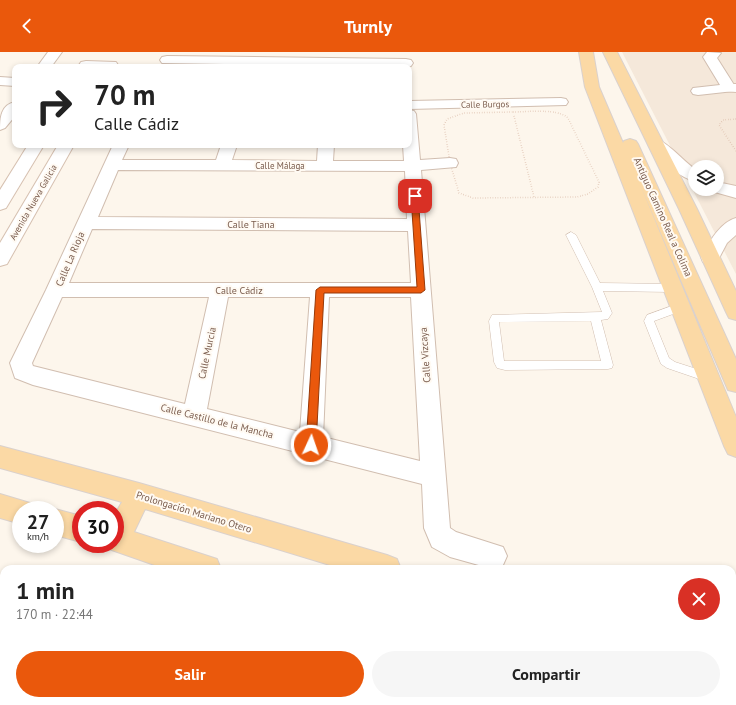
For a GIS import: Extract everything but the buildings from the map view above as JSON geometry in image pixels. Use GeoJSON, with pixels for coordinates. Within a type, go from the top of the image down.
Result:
{"type":"FeatureCollection","features":[{"type":"Feature","properties":{"kind":"main road"},"geometry":{"type":"LineString","coordinates":[[588,52],[592,87],[736,446]]}},
{"type":"Feature","properties":{"kind":"main road","name":"Antiguo Camino Real a Colima"},"geometry":{"type":"LineString","coordinates":[[588,52],[736,383]]}},
{"type":"Feature","properties":{"kind":"main road"},"geometry":{"type":"LineString","coordinates":[[610,52],[688,209],[736,312]]}},
{"type":"Feature","properties":{"kind":"main road","name":"Prolongación Mariano Otero"},"geometry":{"type":"LineString","coordinates":[[0,458],[139,495],[374,565]]}},
{"type":"Feature","properties":{"kind":"main road"},"geometry":{"type":"LineString","coordinates":[[124,522],[139,495]]}},
{"type":"Feature","properties":{"kind":"main road"},"geometry":{"type":"LineString","coordinates":[[0,506],[12,509]]}},
{"type":"Feature","properties":{"kind":"main road"},"geometry":{"type":"LineString","coordinates":[[124,542],[194,565]]}},
{"type":"Feature","properties":{"kind":"street"},"geometry":{"type":"LineString","coordinates":[[46,64],[55,52]]}},
{"type":"Feature","properties":{"kind":"street"},"geometry":{"type":"LineString","coordinates":[[86,64],[94,52]]}},
{"type":"Feature","properties":{"kind":"street"},"geometry":{"type":"LineString","coordinates":[[111,64],[118,52]]}},
{"type":"Feature","properties":{"kind":"street"},"geometry":{"type":"LineString","coordinates":[[728,60],[724,56],[714,52],[710,57],[733,88]]}},
{"type":"Feature","properties":{"kind":"street"},"geometry":{"type":"LineString","coordinates":[[167,60],[258,64]]}},
{"type":"Feature","properties":{"kind":"street"},"geometry":{"type":"LineString","coordinates":[[350,64],[405,61]]}},
{"type":"Feature","properties":{"kind":"street"},"geometry":{"type":"LineString","coordinates":[[0,81],[12,82]]}},
{"type":"Feature","properties":{"kind":"street"},"geometry":{"type":"LineString","coordinates":[[698,91],[733,88]]}},
{"type":"Feature","properties":{"kind":"street"},"geometry":{"type":"LineString","coordinates":[[0,125],[12,99]]}},
{"type":"Feature","properties":{"kind":"street","name":"Calle Burgos"},"geometry":{"type":"LineString","coordinates":[[412,105],[561,102]]}},
{"type":"Feature","properties":{"kind":"street"},"geometry":{"type":"LineString","coordinates":[[656,144],[688,172]]}},
{"type":"Feature","properties":{"kind":"street"},"geometry":{"type":"LineString","coordinates":[[0,204],[34,148]]}},
{"type":"Feature","properties":{"kind":"street","name":"Avenida Nueva Galicia"},"geometry":{"type":"LineString","coordinates":[[0,259],[64,148]]}},
{"type":"Feature","properties":{"kind":"street","name":"Calle La Rioja"},"geometry":{"type":"LineString","coordinates":[[23,372],[21,363],[56,290],[120,148]]}},
{"type":"Feature","properties":{"kind":"street"},"geometry":{"type":"LineString","coordinates":[[222,165],[228,148]]}},
{"type":"Feature","properties":{"kind":"street"},"geometry":{"type":"LineString","coordinates":[[325,166],[326,148]]}},
{"type":"Feature","properties":{"kind":"street","name":"Calle Vizcaya"},"geometry":{"type":"LineString","coordinates":[[411,148],[437,528],[441,538],[450,544],[494,556]]}},
{"type":"Feature","properties":{"kind":"street","name":"Calle Málaga"},"geometry":{"type":"LineString","coordinates":[[111,165],[412,166],[450,163]]}},
{"type":"Feature","properties":{"kind":"street"},"geometry":{"type":"LineString","coordinates":[[724,188],[736,192]]}},
{"type":"Feature","properties":{"kind":"street"},"geometry":{"type":"LineString","coordinates":[[0,213],[27,213]]}},
{"type":"Feature","properties":{"kind":"street","name":"Calle Tiana"},"geometry":{"type":"LineString","coordinates":[[85,223],[417,225]]}},
{"type":"Feature","properties":{"kind":"street"},"geometry":{"type":"LineString","coordinates":[[710,257],[721,239],[736,224]]}},
{"type":"Feature","properties":{"kind":"street","name":"Calle Cádiz"},"geometry":{"type":"LineString","coordinates":[[56,290],[421,290]]}},
{"type":"Feature","properties":{"kind":"street","name":"Calle Murcia"},"geometry":{"type":"LineString","coordinates":[[194,415],[220,290]]}},
{"type":"Feature","properties":{"kind":"street"},"geometry":{"type":"LineString","coordinates":[[311,445],[320,290]]}},
{"type":"Feature","properties":{"kind":"street","name":"Calle Castillo de la Mancha"},"geometry":{"type":"LineString","coordinates":[[23,372],[33,376],[434,476]]}},
{"type":"Feature","properties":{"kind":"lane"},"geometry":{"type":"LineString","coordinates":[[571,235],[597,287],[607,313],[604,316],[595,317],[496,318],[494,321],[499,362],[504,366],[608,365],[595,317]]}},
{"type":"Feature","properties":{"kind":"lane"},"geometry":{"type":"LineString","coordinates":[[597,287],[672,288]]}},
{"type":"Feature","properties":{"kind":"lane"},"geometry":{"type":"LineString","coordinates":[[680,307],[651,318],[649,321],[664,360],[671,365],[708,377]]}},
{"type":"Feature","properties":{"kind":"path"},"geometry":{"type":"LineString","coordinates":[[513,112],[534,197]]}},
{"type":"Feature","properties":{"kind":"path"},"geometry":{"type":"LineString","coordinates":[[558,112],[565,114],[568,118],[599,182],[598,187],[588,194],[577,197],[473,198],[466,197],[459,193],[450,163],[444,125],[448,119],[464,113],[558,112]]}},
{"type":"Feature","properties":{"kind":"path"},"geometry":{"type":"LineString","coordinates":[[736,120],[723,120],[719,124],[736,151]]}},
{"type":"Feature","properties":{"kind":"shaded area"},"geometry":{"type":"Polygon","coordinates":[[[622,52],[736,52],[736,274],[696,196],[724,196],[724,160],[688,160],[688,181],[622,52]]]}},
{"type":"Feature","properties":{"kind":"route"},"geometry":{"type":"LineString","coordinates":[[311,445],[320,290],[421,290],[415,196]]}}]}
